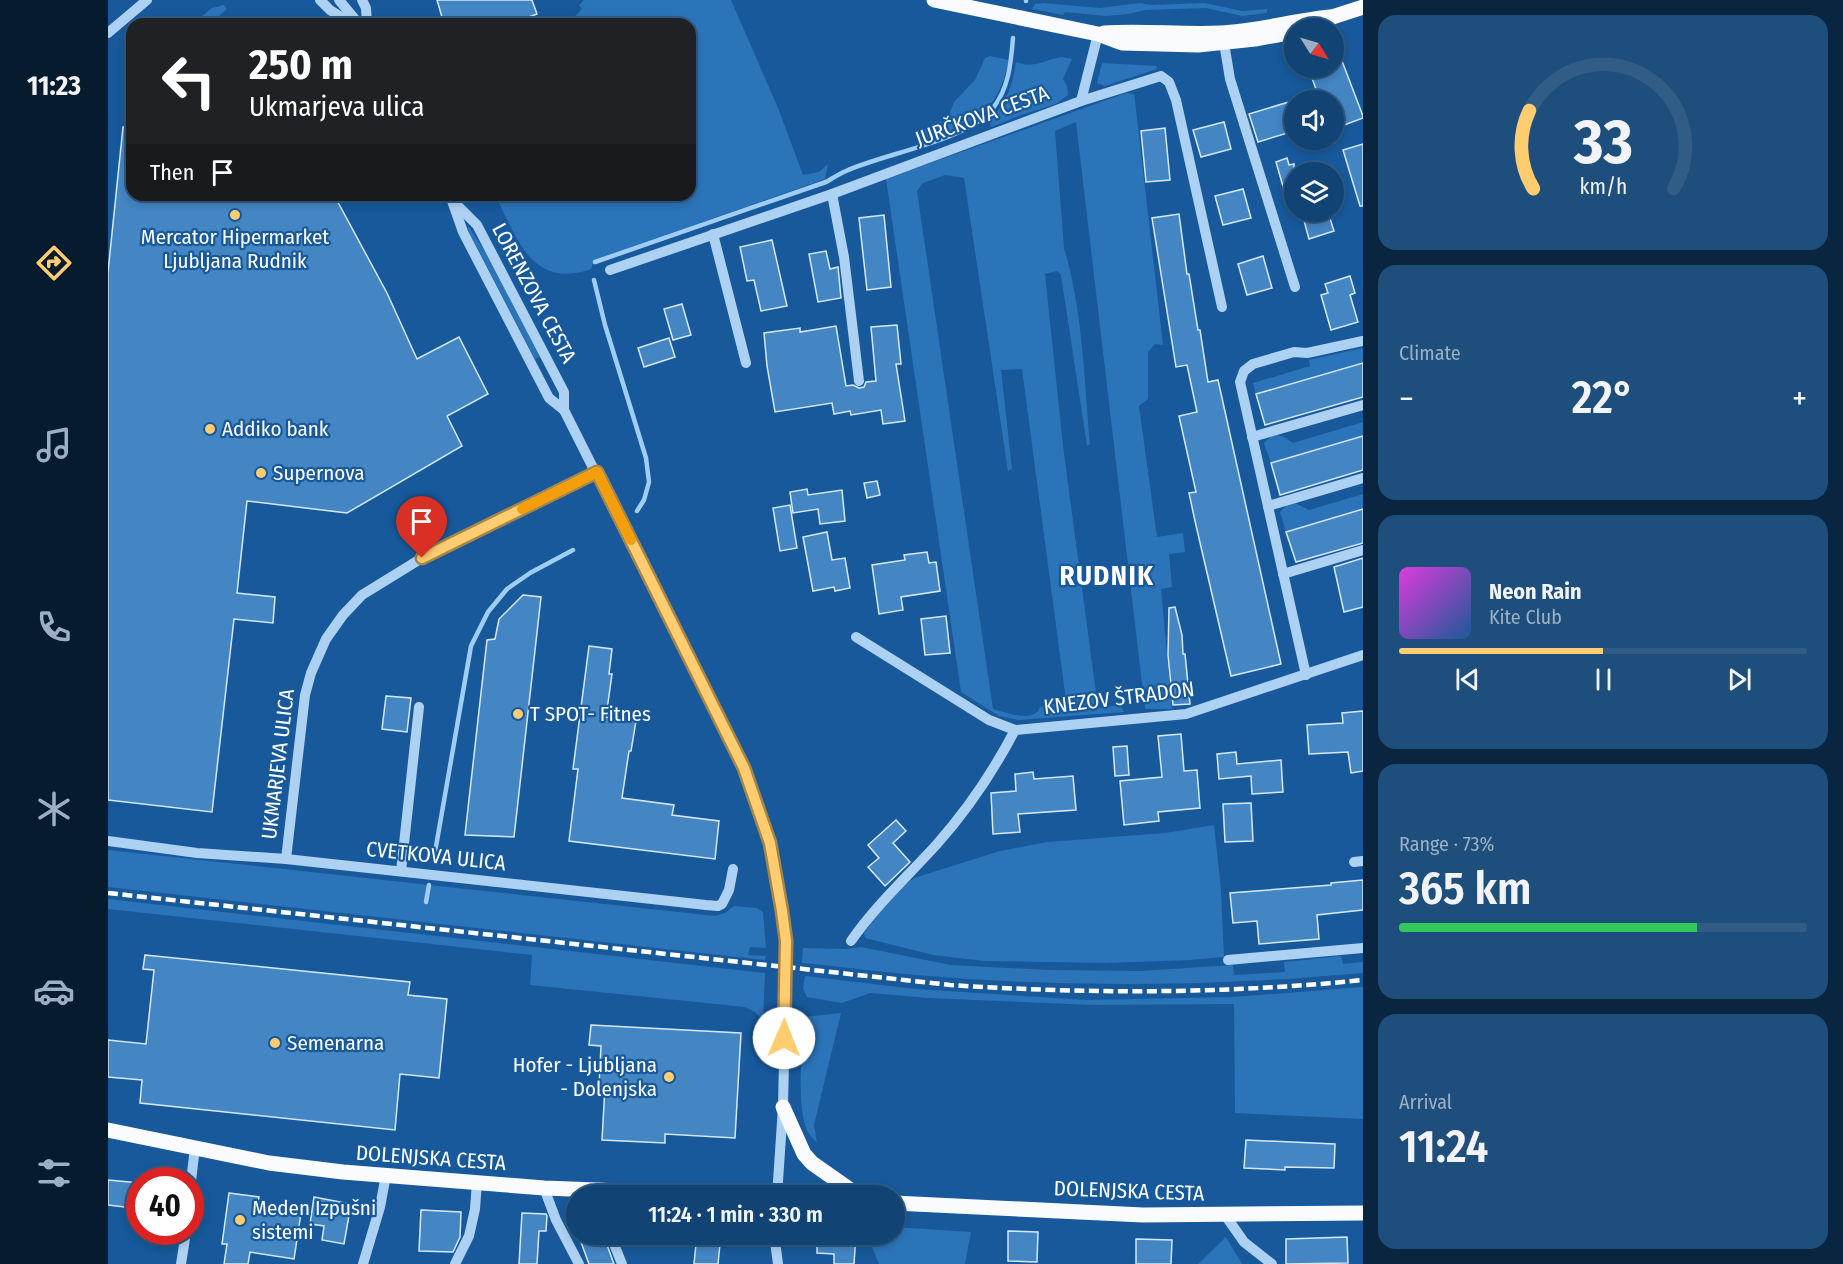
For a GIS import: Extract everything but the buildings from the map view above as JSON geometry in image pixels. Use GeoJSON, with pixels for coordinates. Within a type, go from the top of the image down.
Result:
{"type":"FeatureCollection","features":[{"type":"Feature","properties":{"kind":"main road"},"geometry":{"type":"LineString","coordinates":[[933,0],[1098,34],[1122,43],[1189,45],[1362,10]]}},
{"type":"Feature","properties":{"kind":"main road"},"geometry":{"type":"LineString","coordinates":[[1223,38],[1284,33]]}},
{"type":"Feature","properties":{"kind":"main road"},"geometry":{"type":"LineString","coordinates":[[783,1107],[804,1154],[812,1163],[843,1185]]}},
{"type":"Feature","properties":{"kind":"main road","name":"DOLENJSKA CESTA"},"geometry":{"type":"LineString","coordinates":[[108,1130],[269,1163],[343,1172],[566,1190]]}},
{"type":"Feature","properties":{"kind":"main road","name":"DOLENJSKA CESTA"},"geometry":{"type":"LineString","coordinates":[[905,1204],[1143,1215],[1363,1213]]}},
{"type":"Feature","properties":{"kind":"street"},"geometry":{"type":"LineString","coordinates":[[128,18],[147,0]]}},
{"type":"Feature","properties":{"kind":"street"},"geometry":{"type":"LineString","coordinates":[[320,0],[343,18]]}},
{"type":"Feature","properties":{"kind":"street"},"geometry":{"type":"LineString","coordinates":[[339,0],[354,18]]}},
{"type":"Feature","properties":{"kind":"street"},"geometry":{"type":"LineString","coordinates":[[362,0],[366,8],[367,18]]}},
{"type":"Feature","properties":{"kind":"street"},"geometry":{"type":"LineString","coordinates":[[108,33],[126,19]]}},
{"type":"Feature","properties":{"kind":"street","name":"JURČKOVA CESTA"},"geometry":{"type":"LineString","coordinates":[[610,270],[832,194],[1081,101],[1098,34]]}},
{"type":"Feature","properties":{"kind":"street"},"geometry":{"type":"LineString","coordinates":[[1223,38],[1230,79],[1296,287]]}},
{"type":"Feature","properties":{"kind":"street"},"geometry":{"type":"LineString","coordinates":[[1081,101],[1161,76],[1169,82],[1176,100],[1222,307]]}},
{"type":"Feature","properties":{"kind":"street"},"geometry":{"type":"LineString","coordinates":[[832,194],[844,257],[859,381]]}},
{"type":"Feature","properties":{"kind":"street","name":"LORENZOVA CESTA"},"geometry":{"type":"LineString","coordinates":[[453,201],[463,232],[549,398],[564,410],[597,472],[744,768],[770,843],[786,941],[783,1107],[778,1185]]}},
{"type":"Feature","properties":{"kind":"street","name":"LORENZOVA CESTA"},"geometry":{"type":"LineString","coordinates":[[455,201],[477,225],[564,392],[564,410]]}},
{"type":"Feature","properties":{"kind":"street"},"geometry":{"type":"LineString","coordinates":[[713,234],[746,363]]}},
{"type":"Feature","properties":{"kind":"street"},"geometry":{"type":"LineString","coordinates":[[1306,675],[1240,386],[1243,373],[1248,367],[1294,352],[1307,353],[1363,341]]}},
{"type":"Feature","properties":{"kind":"street"},"geometry":{"type":"LineString","coordinates":[[1252,437],[1363,405]]}},
{"type":"Feature","properties":{"kind":"street","name":"UKMARJEVA ULICA"},"geometry":{"type":"LineString","coordinates":[[286,859],[305,695],[311,673],[326,639],[343,615],[362,595],[422,558],[597,472]]}},
{"type":"Feature","properties":{"kind":"street"},"geometry":{"type":"LineString","coordinates":[[1268,506],[1363,478]]}},
{"type":"Feature","properties":{"kind":"street"},"geometry":{"type":"LineString","coordinates":[[1283,574],[1363,550]]}},
{"type":"Feature","properties":{"kind":"street","name":"KNEZOV ŠTRADON"},"geometry":{"type":"LineString","coordinates":[[856,637],[989,720],[1015,730],[1186,714],[1363,656]]}},
{"type":"Feature","properties":{"kind":"street"},"geometry":{"type":"LineString","coordinates":[[401,872],[419,706]]}},
{"type":"Feature","properties":{"kind":"street","name":"KNEZOV ŠTRADON"},"geometry":{"type":"LineString","coordinates":[[851,941],[881,902],[938,843],[965,810],[993,772],[1015,730]]}},
{"type":"Feature","properties":{"kind":"street","name":"CVETKOVA ULICA"},"geometry":{"type":"LineString","coordinates":[[108,841],[198,853],[286,859],[718,906],[725,899],[733,869]]}},
{"type":"Feature","properties":{"kind":"street"},"geometry":{"type":"LineString","coordinates":[[1228,960],[1363,948]]}},
{"type":"Feature","properties":{"kind":"street"},"geometry":{"type":"LineString","coordinates":[[193,1167],[195,1148]]}},
{"type":"Feature","properties":{"kind":"street"},"geometry":{"type":"LineString","coordinates":[[363,1264],[380,1207],[386,1175]]}},
{"type":"Feature","properties":{"kind":"street"},"geometry":{"type":"LineString","coordinates":[[455,1264],[469,1236],[475,1209],[477,1182]]}},
{"type":"Feature","properties":{"kind":"street"},"geometry":{"type":"LineString","coordinates":[[544,1188],[556,1220],[579,1264]]}},
{"type":"Feature","properties":{"kind":"street"},"geometry":{"type":"LineString","coordinates":[[1225,1215],[1244,1242],[1272,1264]]}},
{"type":"Feature","properties":{"kind":"street"},"geometry":{"type":"LineString","coordinates":[[182,1264],[184,1245]]}},
{"type":"Feature","properties":{"kind":"street"},"geometry":{"type":"LineString","coordinates":[[614,1245],[622,1264]]}},
{"type":"Feature","properties":{"kind":"street"},"geometry":{"type":"LineString","coordinates":[[775,1245],[778,1264]]}},
{"type":"Feature","properties":{"kind":"shaded area"},"geometry":{"type":"Polygon","coordinates":[[[584,0],[731,0],[778,108],[803,175],[819,172],[828,164],[825,179],[594,260],[591,269],[571,274],[554,272],[540,266],[519,243],[498,201],[696,201],[696,18],[574,18],[582,9],[579,5],[584,0]]]}},
{"type":"Feature","properties":{"kind":"shaded area"},"geometry":{"type":"Polygon","coordinates":[[[1140,3],[1152,5],[1205,3],[1242,11],[1267,9],[1267,13],[1242,16],[1206,8],[1145,10],[1106,16],[1065,12],[1063,15],[1032,9],[1035,4],[1100,8],[1140,3]]]}},
{"type":"Feature","properties":{"kind":"shaded area"},"geometry":{"type":"Polygon","coordinates":[[[224,5],[227,9],[218,17],[227,18],[200,18],[212,8],[224,5]]]}},
{"type":"Feature","properties":{"kind":"shaded area"},"geometry":{"type":"Polygon","coordinates":[[[990,56],[1009,60],[996,96],[988,108],[966,124],[918,145],[915,134],[935,123],[947,120],[954,102],[975,80],[985,58],[990,56]]]}},
{"type":"Feature","properties":{"kind":"shaded area"},"geometry":{"type":"Polygon","coordinates":[[[1062,57],[1072,59],[1063,79],[1068,95],[1056,104],[991,127],[990,122],[1010,87],[1016,62],[1029,65],[1062,57]]]}},
{"type":"Feature","properties":{"kind":"shaded area"},"geometry":{"type":"Polygon","coordinates":[[[1102,63],[1157,66],[1157,69],[1105,86],[1097,83],[1102,63]]]}},
{"type":"Feature","properties":{"kind":"shaded area"},"geometry":{"type":"Polygon","coordinates":[[[1126,93],[1134,94],[1163,345],[1155,344],[1148,352],[1148,399],[1139,406],[1157,537],[1183,533],[1185,552],[1169,554],[1172,587],[1161,589],[1172,709],[1145,709],[1076,122],[1055,131],[1064,248],[1075,296],[1082,345],[1090,444],[1087,446],[1061,275],[1057,271],[1045,274],[1063,446],[1098,708],[1120,705],[1124,712],[1018,720],[999,716],[961,692],[886,179],[1126,93]],[[945,175],[923,183],[917,191],[993,709],[1026,716],[1037,712],[1040,707],[1066,701],[1022,369],[1001,370],[1012,469],[1008,471],[964,178],[945,175]]]}},
{"type":"Feature","properties":{"kind":"shaded area"},"geometry":{"type":"Polygon","coordinates":[[[469,227],[488,256],[540,357],[535,359],[467,228],[469,227]]]}},
{"type":"Feature","properties":{"kind":"shaded area"},"geometry":{"type":"Polygon","coordinates":[[[1363,348],[1363,363],[1256,394],[1253,383],[1310,366],[1309,360],[1363,348]]]}},
{"type":"Feature","properties":{"kind":"shaded area"},"geometry":{"type":"Polygon","coordinates":[[[1363,422],[1363,436],[1271,463],[1264,443],[1278,435],[1293,443],[1363,422]]]}},
{"type":"Feature","properties":{"kind":"shaded area"},"geometry":{"type":"Polygon","coordinates":[[[1363,494],[1363,509],[1286,532],[1280,512],[1287,505],[1295,503],[1309,510],[1363,494]]]}},
{"type":"Feature","properties":{"kind":"shaded area"},"geometry":{"type":"Polygon","coordinates":[[[1214,825],[1221,890],[1224,957],[1105,963],[984,961],[933,955],[865,938],[864,933],[888,902],[902,886],[917,877],[1000,851],[1047,842],[1165,833],[1214,825]]]}},
{"type":"Feature","properties":{"kind":"shaded area"},"geometry":{"type":"Polygon","coordinates":[[[108,850],[715,916],[725,913],[734,906],[757,908],[763,912],[766,948],[750,947],[748,955],[766,956],[765,960],[108,887],[108,850]]]}},
{"type":"Feature","properties":{"kind":"shaded area"},"geometry":{"type":"Polygon","coordinates":[[[108,899],[765,973],[763,1021],[755,1012],[745,1007],[530,985],[532,955],[108,909],[108,899]]]}},
{"type":"Feature","properties":{"kind":"shaded area"},"geometry":{"type":"Polygon","coordinates":[[[861,947],[951,965],[1050,970],[1140,971],[1233,965],[1234,975],[1285,972],[1284,962],[1341,956],[1343,964],[1363,962],[1363,973],[1255,981],[1092,984],[983,980],[802,963],[803,948],[861,947]]]}},
{"type":"Feature","properties":{"kind":"shaded area"},"geometry":{"type":"Polygon","coordinates":[[[805,976],[916,989],[1087,1000],[1233,997],[1363,987],[1363,1119],[1235,1113],[1234,1004],[1093,1005],[928,998],[870,993],[842,1003],[807,997],[803,989],[805,976]]]}},
{"type":"Feature","properties":{"kind":"shaded area"},"geometry":{"type":"Polygon","coordinates":[[[841,1013],[814,1125],[817,1143],[808,1132],[802,1108],[804,1017],[841,1013]]]}},
{"type":"Feature","properties":{"kind":"shaded area"},"geometry":{"type":"Polygon","coordinates":[[[905,1228],[971,1232],[965,1264],[879,1264],[871,1245],[905,1245],[905,1228]]]}},
{"type":"Feature","properties":{"kind":"shaded area"},"geometry":{"type":"Polygon","coordinates":[[[1226,1237],[1242,1264],[1198,1264],[1226,1237]]]}},
{"type":"Feature","properties":{"kind":"waterway"},"geometry":{"type":"LineString","coordinates":[[595,262],[826,182],[862,164],[946,138],[965,129],[993,108],[1003,92],[1013,38]]}},
{"type":"Feature","properties":{"kind":"waterway"},"geometry":{"type":"LineString","coordinates":[[594,280],[605,325],[646,458],[649,482],[644,500],[637,511]]}},
{"type":"Feature","properties":{"kind":"waterway"},"geometry":{"type":"LineString","coordinates":[[434,858],[471,646],[488,612],[507,589],[530,573],[573,550]]}},
{"type":"Feature","properties":{"kind":"waterway"},"geometry":{"type":"LineString","coordinates":[[426,902],[429,885]]}},
{"type":"Feature","properties":{"kind":"railway"},"geometry":{"type":"LineString","coordinates":[[108,893],[950,985],[1053,990],[1157,991],[1260,988],[1363,980]]}},
{"type":"Feature","properties":{"kind":"slow traffic"},"geometry":{"type":"LineString","coordinates":[[522,509],[597,472],[631,540]]}},
{"type":"Feature","properties":{"kind":"place","name":"Mercator Hipermarket Ljubljana Rudnik"},"geometry":{"type":"Point","coordinates":[235,215]}},
{"type":"Feature","properties":{"kind":"place","name":"Addiko bank"},"geometry":{"type":"Point","coordinates":[210,429]}},
{"type":"Feature","properties":{"kind":"place","name":"Supernova"},"geometry":{"type":"Point","coordinates":[261,473]}},
{"type":"Feature","properties":{"kind":"place","name":"T SPOT- Fitnes"},"geometry":{"type":"Point","coordinates":[518,714]}},
{"type":"Feature","properties":{"kind":"place","name":"Semenarna"},"geometry":{"type":"Point","coordinates":[275,1043]}},
{"type":"Feature","properties":{"kind":"place","name":"Hofer - Ljubljana - Dolenjska"},"geometry":{"type":"Point","coordinates":[669,1077]}},
{"type":"Feature","properties":{"kind":"place","name":"Meden Izpušni sistemi"},"geometry":{"type":"Point","coordinates":[240,1220]}},
{"type":"Feature","properties":{"kind":"district","name":"RUDNIK"},"geometry":{"type":"Point","coordinates":[1107,576]}},
{"type":"Feature","properties":{"kind":"route"},"geometry":{"type":"LineString","coordinates":[[422,558],[597,472],[744,768],[770,843],[786,941],[784,1038]]}}]}
